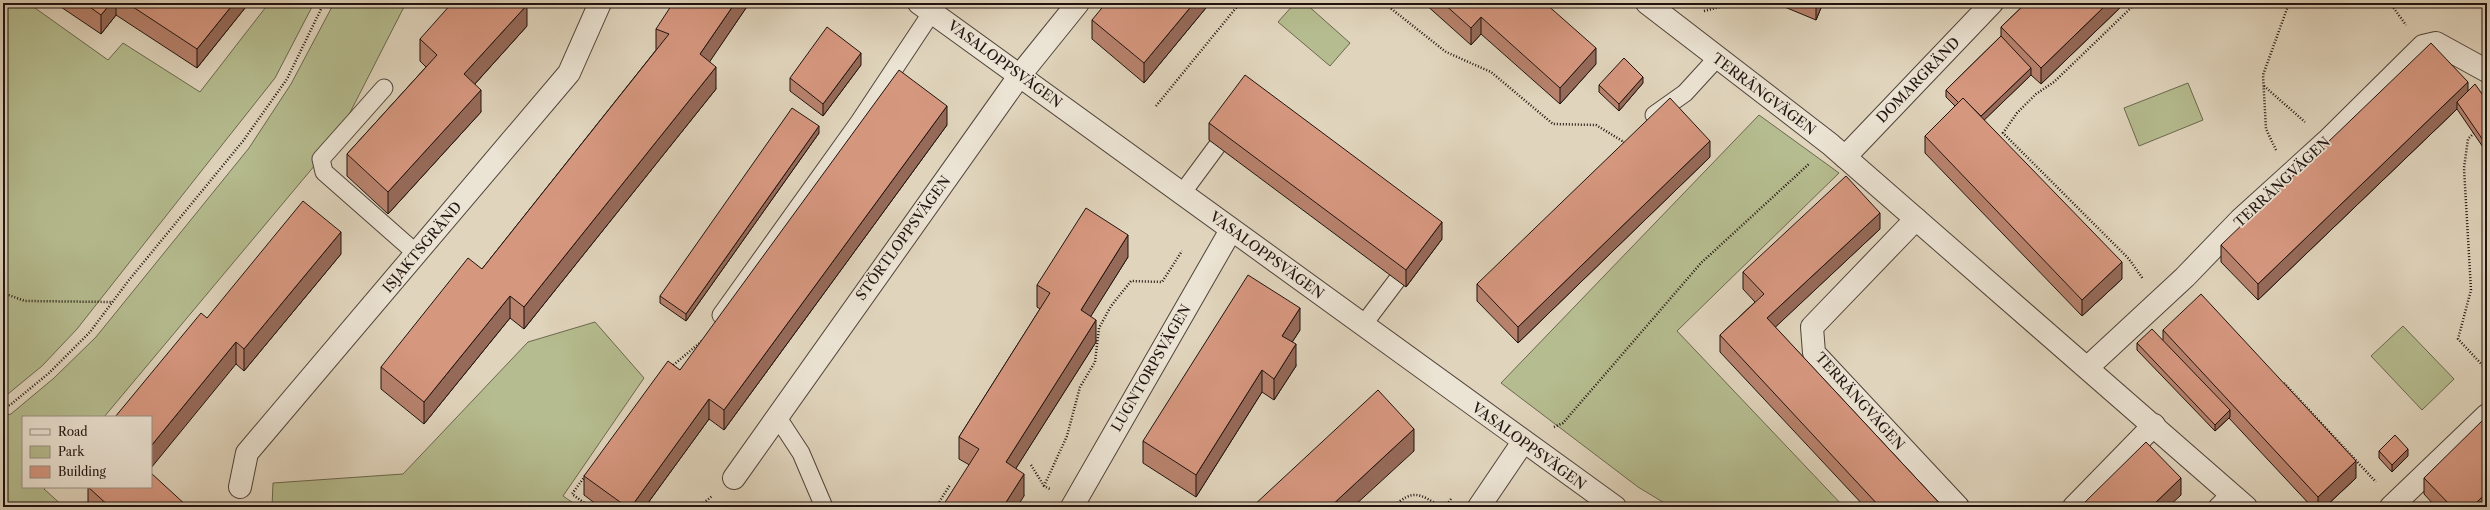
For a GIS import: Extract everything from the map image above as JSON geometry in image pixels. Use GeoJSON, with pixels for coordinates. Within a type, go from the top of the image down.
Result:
{"type":"FeatureCollection","features":[{"type":"Feature","properties":{"kind":"street","name":"ISJAKTSGRÄND"},"geometry":{"type":"LineString","coordinates":[[240,487],[247,453],[569,73],[600,3]]}},
{"type":"Feature","properties":{"kind":"street","name":"STÖRTLOPPSVÄGEN"},"geometry":{"type":"LineString","coordinates":[[734,478],[778,418],[820,354],[1020,75],[1078,3]]}},
{"type":"Feature","properties":{"kind":"street","name":"TERRÄNGVÄGEN"},"geometry":{"type":"LineString","coordinates":[[1646,3],[1837,151],[2088,367],[2154,426],[2231,503]]}},
{"type":"Feature","properties":{"kind":"street","name":"DOMARGRÄND"},"geometry":{"type":"LineString","coordinates":[[1837,151],[1992,3]]}},
{"type":"Feature","properties":{"kind":"street","name":"VASALOPPSVÄGEN"},"geometry":{"type":"LineString","coordinates":[[926,7],[1183,192],[1231,230],[1523,442],[1615,507]]}},
{"type":"Feature","properties":{"kind":"street","name":"TERRÄNGVÄGEN"},"geometry":{"type":"LineString","coordinates":[[2088,367],[2158,300],[2185,277],[2240,220],[2296,166],[2326,141],[2422,46],[2436,43],[2487,71]]}},
{"type":"Feature","properties":{"kind":"street","name":"TERRÄNGVÄGEN"},"geometry":{"type":"LineString","coordinates":[[1916,219],[1812,327],[1814,353],[1958,507]]}},
{"type":"Feature","properties":{"kind":"street","name":"LUGNTORPSVÄGEN"},"geometry":{"type":"LineString","coordinates":[[1072,507],[1231,230]]}},
{"type":"Feature","properties":{"kind":"street"},"geometry":{"type":"LineString","coordinates":[[2394,505],[2487,415]]}},
{"type":"Feature","properties":{"kind":"street"},"geometry":{"type":"LineString","coordinates":[[2074,507],[2154,426]]}},
{"type":"Feature","properties":{"kind":"street"},"geometry":{"type":"LineString","coordinates":[[1478,507],[1523,442]]}},
{"type":"Feature","properties":{"kind":"lane"},"geometry":{"type":"LineString","coordinates":[[702,341],[859,122],[926,7]]}},
{"type":"Feature","properties":{"kind":"lane"},"geometry":{"type":"LineString","coordinates":[[1640,128],[1662,108],[1685,93],[1716,58]]}},
{"type":"Feature","properties":{"kind":"lane"},"geometry":{"type":"LineString","coordinates":[[384,88],[320,160],[324,172],[417,254]]}},
{"type":"Feature","properties":{"kind":"lane"},"geometry":{"type":"LineString","coordinates":[[1183,192],[1217,146]]}},
{"type":"Feature","properties":{"kind":"lane"},"geometry":{"type":"LineString","coordinates":[[1363,325],[1397,280]]}},
{"type":"Feature","properties":{"kind":"lane"},"geometry":{"type":"LineString","coordinates":[[778,418],[801,452],[824,507]]}},
{"type":"Feature","properties":{"kind":"path"},"geometry":{"type":"LineString","coordinates":[[3,407],[10,405],[49,373],[90,332],[112,302],[252,128],[287,79],[324,3]]}},
{"type":"Feature","properties":{"kind":"path"},"geometry":{"type":"LineString","coordinates":[[1156,106],[1240,3]]}},
{"type":"Feature","properties":{"kind":"path"},"geometry":{"type":"LineString","coordinates":[[1384,3],[1446,52],[1491,72],[1553,124],[1596,125],[1624,142],[1619,148]]}},
{"type":"Feature","properties":{"kind":"path"},"geometry":{"type":"LineString","coordinates":[[2136,3],[2054,82],[2036,94],[2022,108],[2003,133],[2129,259],[2158,300]]}},
{"type":"Feature","properties":{"kind":"path"},"geometry":{"type":"LineString","coordinates":[[2296,166],[2276,150],[2266,129],[2263,75],[2287,5],[2384,3]]}},
{"type":"Feature","properties":{"kind":"path"},"geometry":{"type":"LineString","coordinates":[[2264,86],[2326,141]]}},
{"type":"Feature","properties":{"kind":"path"},"geometry":{"type":"LineString","coordinates":[[2474,133],[2468,139],[2464,168],[2471,290],[2458,339],[2487,370]]}},
{"type":"Feature","properties":{"kind":"path"},"geometry":{"type":"LineString","coordinates":[[1523,442],[1563,423],[1701,263],[1837,151]]}},
{"type":"Feature","properties":{"kind":"path"},"geometry":{"type":"LineString","coordinates":[[1044,486],[1067,436],[1080,387],[1095,362],[1099,328],[1111,306],[1131,280],[1162,282],[1182,251]]}},
{"type":"Feature","properties":{"kind":"path"},"geometry":{"type":"LineString","coordinates":[[3,293],[25,301],[112,302]]}},
{"type":"Feature","properties":{"kind":"path"},"geometry":{"type":"LineString","coordinates":[[668,370],[702,341]]}},
{"type":"Feature","properties":{"kind":"path"},"geometry":{"type":"LineString","coordinates":[[2282,381],[2394,505]]}},
{"type":"Feature","properties":{"kind":"path"},"geometry":{"type":"LineString","coordinates":[[586,475],[572,494],[590,507]]}},
{"type":"Feature","properties":{"kind":"path"},"geometry":{"type":"LineString","coordinates":[[936,507],[950,484]]}},
{"type":"Feature","properties":{"kind":"path"},"geometry":{"type":"LineString","coordinates":[[1393,507],[1406,496],[1422,495],[1441,507]]}},
{"type":"Feature","properties":{"kind":"path"},"geometry":{"type":"LineString","coordinates":[[1445,507],[1454,495]]}},
{"type":"Feature","properties":{"kind":"green space"},"geometry":{"type":"Polygon","coordinates":[[[3,3],[28,3],[108,60],[123,43],[200,92],[269,3],[314,3],[275,78],[77,329],[42,366],[3,398],[3,3]]]}},
{"type":"Feature","properties":{"kind":"green space"},"geometry":{"type":"Polygon","coordinates":[[[334,3],[406,3],[336,140],[105,416],[22,416],[22,488],[44,488],[64,507],[3,507],[3,416],[11,414],[54,378],[96,337],[249,148],[291,84],[334,3]]]}},
{"type":"Feature","properties":{"kind":"green space"},"geometry":{"type":"Polygon","coordinates":[[[1295,3],[1305,3],[1350,43],[1330,66],[1278,22],[1295,3]]]}},
{"type":"Feature","properties":{"kind":"green space"},"geometry":{"type":"Polygon","coordinates":[[[2188,83],[2203,120],[2139,146],[2124,108],[2188,83]]]}},
{"type":"Feature","properties":{"kind":"green space"},"geometry":{"type":"Polygon","coordinates":[[[1759,115],[1839,173],[1677,331],[1844,507],[1671,507],[1638,487],[1501,383],[1759,115]]]}},
{"type":"Feature","properties":{"kind":"green space"},"geometry":{"type":"Polygon","coordinates":[[[595,322],[644,378],[563,496],[579,507],[272,507],[273,483],[403,474],[528,342],[595,322]]]}},
{"type":"Feature","properties":{"kind":"green space"},"geometry":{"type":"Polygon","coordinates":[[[2403,326],[2454,379],[2422,410],[2371,356],[2403,326]]]}},
{"type":"Feature","properties":{"kind":"building"},"geometry":{"type":"Polygon","coordinates":[[[84,3],[111,3],[101,15],[84,3]]]}},
{"type":"Feature","properties":{"kind":"building"},"geometry":{"type":"Polygon","coordinates":[[[127,3],[234,3],[197,49],[127,3]]]}},
{"type":"Feature","properties":{"kind":"building"},"geometry":{"type":"Polygon","coordinates":[[[452,3],[525,3],[527,5],[464,74],[481,90],[388,192],[347,154],[437,55],[420,39],[452,3]]]}},
{"type":"Feature","properties":{"kind":"building"},"geometry":{"type":"Polygon","coordinates":[[[673,3],[735,3],[700,54],[716,67],[524,307],[510,296],[424,402],[381,367],[468,258],[482,269],[669,34],[656,29],[673,3]]]}},
{"type":"Feature","properties":{"kind":"building"},"geometry":{"type":"Polygon","coordinates":[[[1106,3],[1194,3],[1144,63],[1092,20],[1106,3]]]}},
{"type":"Feature","properties":{"kind":"building"},"geometry":{"type":"Polygon","coordinates":[[[1443,3],[1545,3],[1596,48],[1560,88],[1481,17],[1471,28],[1443,3]]]}},
{"type":"Feature","properties":{"kind":"building"},"geometry":{"type":"Polygon","coordinates":[[[2026,3],[2108,3],[2041,68],[2001,27],[2026,3]]]}},
{"type":"Feature","properties":{"kind":"building"},"geometry":{"type":"Polygon","coordinates":[[[827,27],[861,53],[823,104],[790,78],[827,27]]]}},
{"type":"Feature","properties":{"kind":"building"},"geometry":{"type":"Polygon","coordinates":[[[2001,36],[2031,68],[1981,116],[1963,98],[1959,103],[1946,90],[2001,36]]]}},
{"type":"Feature","properties":{"kind":"building"},"geometry":{"type":"Polygon","coordinates":[[[2431,43],[2468,82],[2258,284],[2221,245],[2431,43]]]}},
{"type":"Feature","properties":{"kind":"building"},"geometry":{"type":"Polygon","coordinates":[[[1624,58],[1643,77],[1619,104],[1599,85],[1624,58]]]}},
{"type":"Feature","properties":{"kind":"building"},"geometry":{"type":"Polygon","coordinates":[[[899,70],[947,106],[724,410],[709,399],[631,507],[627,507],[584,476],[668,361],[680,370],[899,70]]]}},
{"type":"Feature","properties":{"kind":"building"},"geometry":{"type":"Polygon","coordinates":[[[1245,75],[1442,222],[1406,270],[1209,123],[1245,75]]]}},
{"type":"Feature","properties":{"kind":"building"},"geometry":{"type":"Polygon","coordinates":[[[2475,84],[2487,101],[2487,146],[2457,102],[2475,84]]]}},
{"type":"Feature","properties":{"kind":"building"},"geometry":{"type":"Polygon","coordinates":[[[1670,98],[1710,141],[1518,327],[1477,284],[1670,98]]]}},
{"type":"Feature","properties":{"kind":"building"},"geometry":{"type":"Polygon","coordinates":[[[1963,98],[2122,262],[2082,300],[1925,136],[1963,98]]]}},
{"type":"Feature","properties":{"kind":"building"},"geometry":{"type":"Polygon","coordinates":[[[792,108],[819,126],[686,314],[660,296],[792,108]]]}},
{"type":"Feature","properties":{"kind":"building"},"geometry":{"type":"Polygon","coordinates":[[[1846,176],[1880,213],[1767,318],[1943,507],[1880,507],[1720,335],[1764,294],[1743,272],[1846,176]]]}},
{"type":"Feature","properties":{"kind":"building"},"geometry":{"type":"Polygon","coordinates":[[[303,201],[341,232],[244,349],[236,342],[152,445],[152,416],[116,416],[201,313],[207,318],[303,201]]]}},
{"type":"Feature","properties":{"kind":"building"},"geometry":{"type":"Polygon","coordinates":[[[1086,208],[1128,235],[1081,310],[1096,320],[1006,462],[1024,474],[1003,507],[942,507],[979,449],[959,437],[1050,293],[1037,285],[1086,208]]]}},
{"type":"Feature","properties":{"kind":"building"},"geometry":{"type":"Polygon","coordinates":[[[1248,275],[1300,308],[1282,336],[1296,344],[1274,379],[1262,370],[1196,475],[1143,441],[1248,275]]]}},
{"type":"Feature","properties":{"kind":"building"},"geometry":{"type":"Polygon","coordinates":[[[2201,294],[2356,461],[2318,497],[2163,330],[2201,294]]]}},
{"type":"Feature","properties":{"kind":"building"},"geometry":{"type":"Polygon","coordinates":[[[2152,329],[2230,410],[2215,425],[2137,343],[2152,329]]]}},
{"type":"Feature","properties":{"kind":"building"},"geometry":{"type":"Polygon","coordinates":[[[1378,390],[1414,429],[1330,507],[1252,507],[1378,390]]]}},
{"type":"Feature","properties":{"kind":"building"},"geometry":{"type":"Polygon","coordinates":[[[2487,416],[2487,492],[2472,507],[2452,507],[2424,478],[2487,416]]]}},
{"type":"Feature","properties":{"kind":"building"},"geometry":{"type":"Polygon","coordinates":[[[2395,435],[2408,449],[2392,465],[2379,451],[2395,435]]]}},
{"type":"Feature","properties":{"kind":"building"},"geometry":{"type":"Polygon","coordinates":[[[2146,442],[2181,478],[2151,507],[2080,507],[2146,442]]]}},
{"type":"Feature","properties":{"kind":"building"},"geometry":{"type":"Polygon","coordinates":[[[152,474],[188,507],[110,507],[89,488],[152,488],[152,474]]]}}]}
